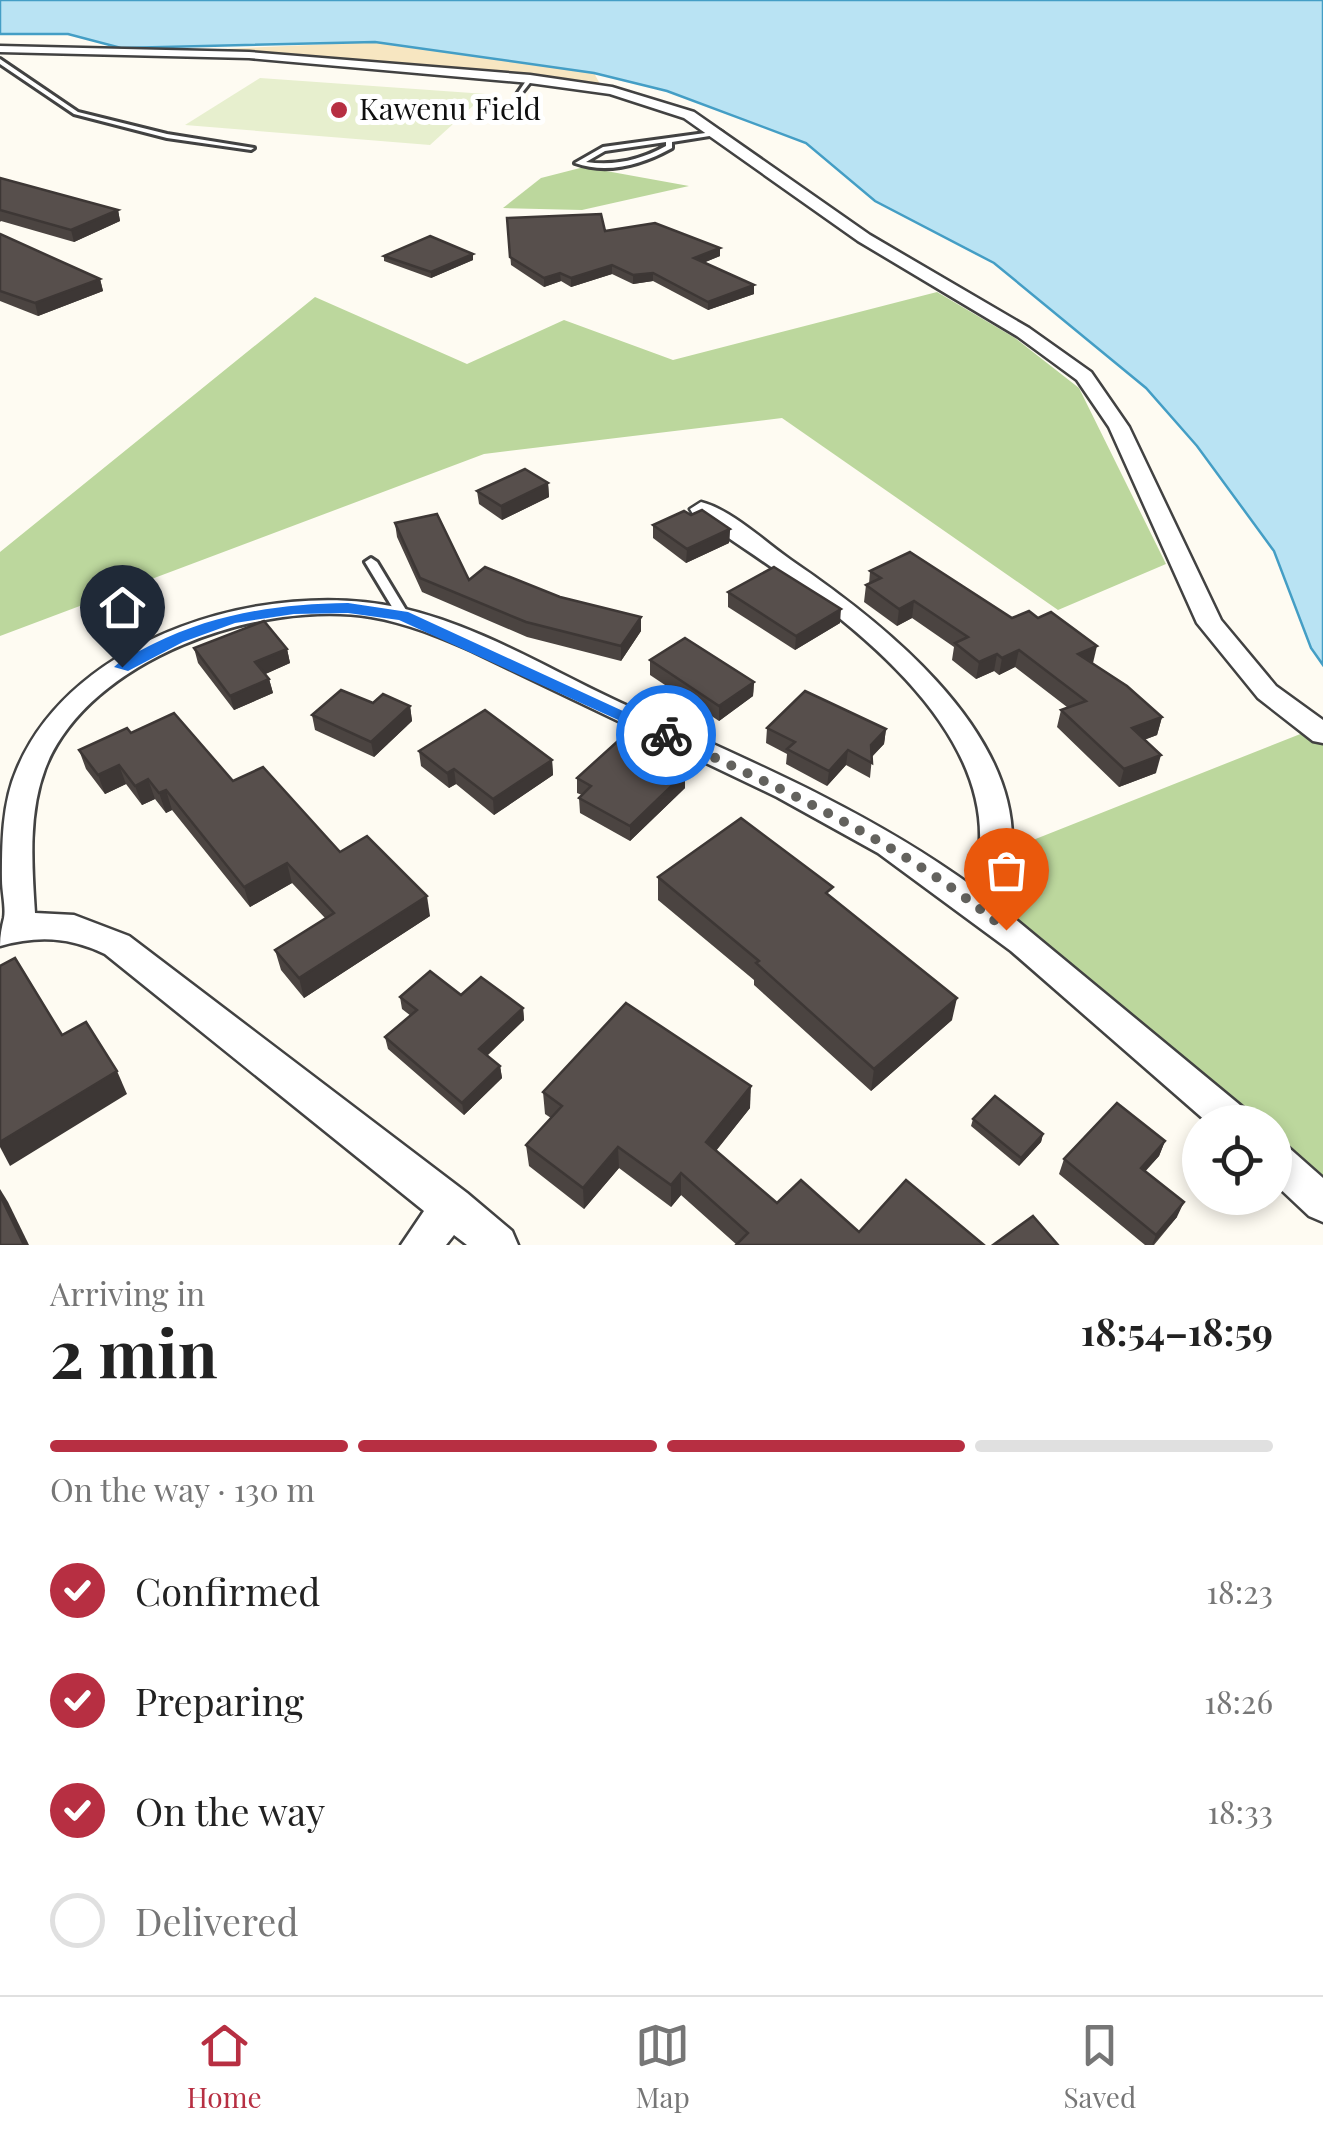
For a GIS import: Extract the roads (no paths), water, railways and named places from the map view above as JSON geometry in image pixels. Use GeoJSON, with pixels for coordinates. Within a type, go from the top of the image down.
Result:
{"type":"FeatureCollection","features":[{"type":"Feature","properties":{"kind":"street"},"geometry":{"type":"LineString","coordinates":[[0,50],[249,55],[524,86],[612,90],[689,115],[864,238],[1023,332],[1084,376],[1119,427],[1210,623],[1267,692],[1323,734]]}},
{"type":"Feature","properties":{"kind":"street"},"geometry":{"type":"LineString","coordinates":[[701,509],[840,604],[902,660],[937,700],[963,739],[994,807],[994,862],[980,908]]}},
{"type":"Feature","properties":{"kind":"street"},"geometry":{"type":"LineString","coordinates":[[498,1245],[117,945],[85,929],[51,923],[10,930],[17,812],[44,738],[103,681],[146,653],[232,618],[322,608],[403,616],[802,798],[887,844],[980,908],[1212,1105]]}},
{"type":"Feature","properties":{"kind":"street"},"geometry":{"type":"LineString","coordinates":[[1292,1175],[1323,1203]]}},
{"type":"Feature","properties":{"kind":"street"},"geometry":{"type":"LineString","coordinates":[[421,1245],[453,1206]]}},
{"type":"Feature","properties":{"kind":"lane"},"geometry":{"type":"LineString","coordinates":[[0,61],[76,113],[168,136],[251,148]]}},
{"type":"Feature","properties":{"kind":"lane"},"geometry":{"type":"LineString","coordinates":[[669,140],[670,148],[644,162],[615,168],[579,163],[603,149],[669,140],[720,134]]}},
{"type":"Feature","properties":{"kind":"lane"},"geometry":{"type":"LineString","coordinates":[[371,562],[403,616]]}},
{"type":"Feature","properties":{"kind":"water"},"geometry":{"type":"Polygon","coordinates":[[[0,0],[1323,0],[1323,665],[1311,648],[1274,551],[1197,446],[1146,388],[994,263],[875,201],[806,143],[667,91],[594,73],[375,42],[121,48],[68,34],[0,34],[0,0]]]}},
{"type":"Feature","properties":{"kind":"place","name":"Kawenu Field"},"geometry":{"type":"Point","coordinates":[339,110]}}]}
